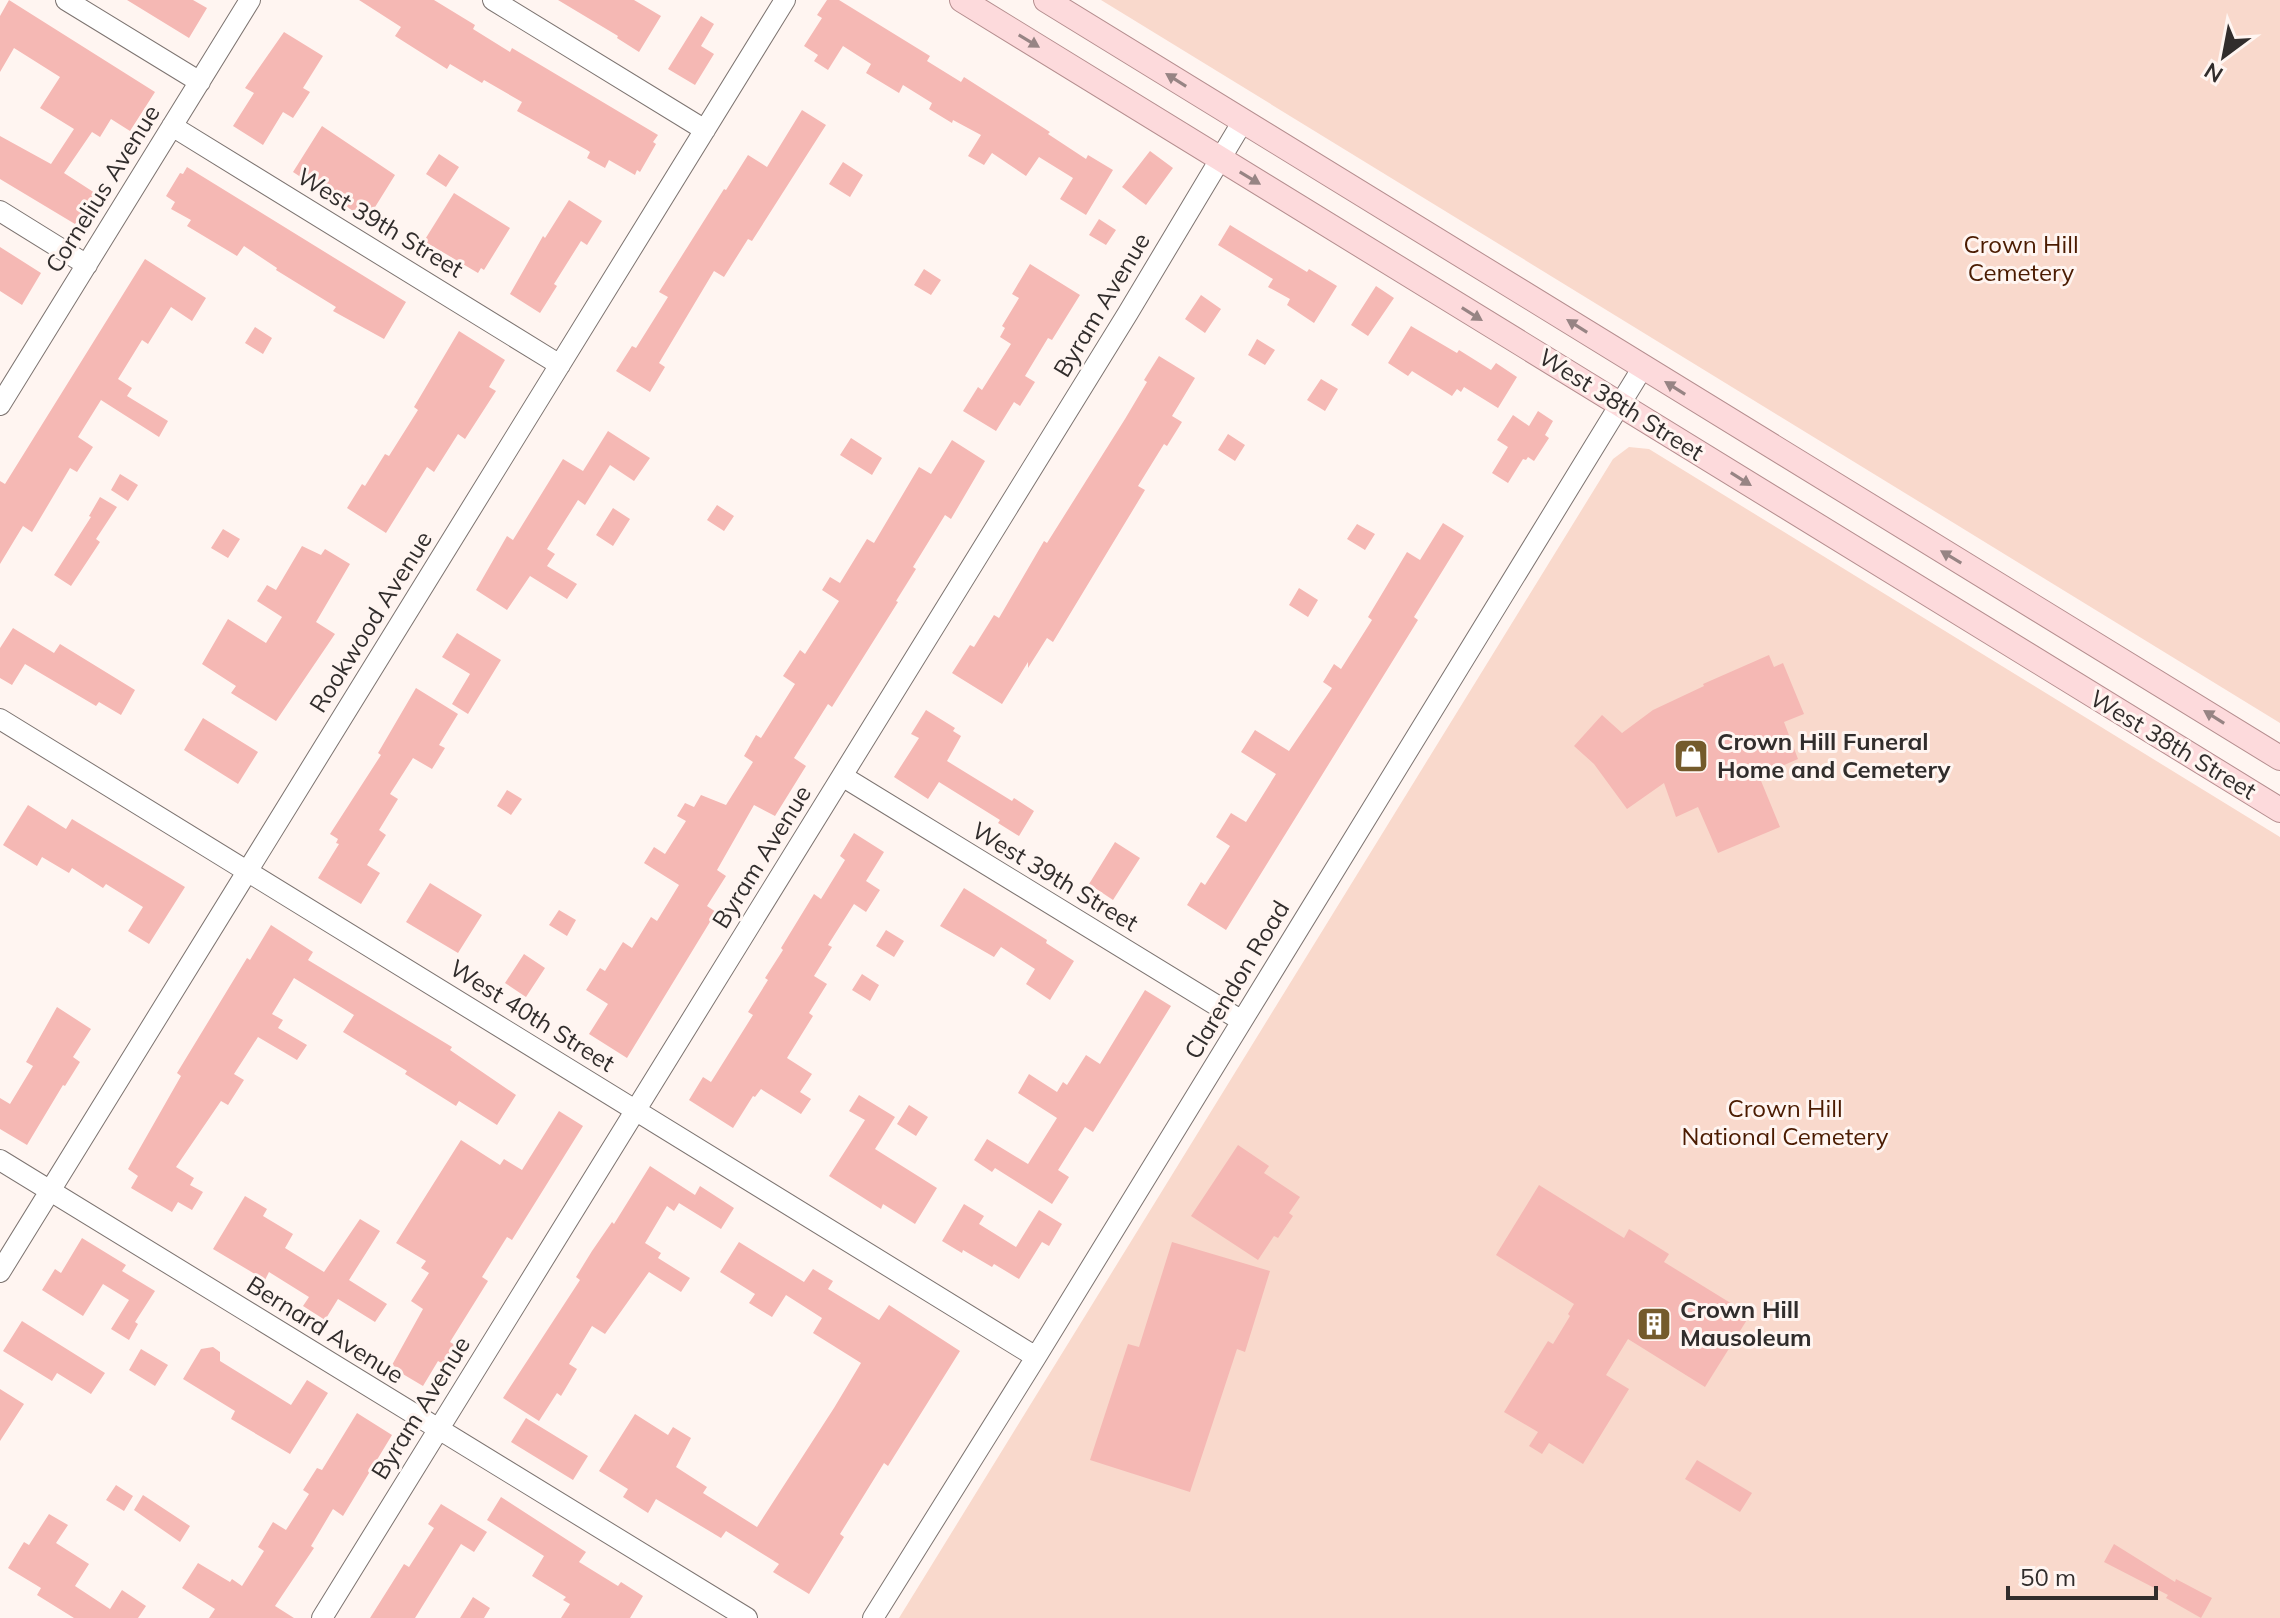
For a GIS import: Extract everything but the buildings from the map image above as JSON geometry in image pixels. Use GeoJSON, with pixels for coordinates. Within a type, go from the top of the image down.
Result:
{"type":"FeatureCollection","features":[{"type":"Feature","properties":{"kind":"main road","name":"West 38th Street"},"geometry":{"type":"LineString","coordinates":[[962,0],[2280,810]]}},
{"type":"Feature","properties":{"kind":"main road","name":"West 38th Street"},"geometry":{"type":"LineString","coordinates":[[1046,0],[2280,758]]}},
{"type":"Feature","properties":{"kind":"street"},"geometry":{"type":"LineString","coordinates":[[66,0],[200,82]]}},
{"type":"Feature","properties":{"kind":"street","name":"Cornelius Avenue"},"geometry":{"type":"LineString","coordinates":[[0,405],[250,0]]}},
{"type":"Feature","properties":{"kind":"street"},"geometry":{"type":"LineString","coordinates":[[493,0],[705,130]]}},
{"type":"Feature","properties":{"kind":"street","name":"Rookwood Avenue"},"geometry":{"type":"LineString","coordinates":[[0,1272],[785,0]]}},
{"type":"Feature","properties":{"kind":"street","name":"Byram Avenue"},"geometry":{"type":"LineString","coordinates":[[322,1618],[1243,121]]}},
{"type":"Feature","properties":{"kind":"street","name":"West 39th Street"},"geometry":{"type":"LineString","coordinates":[[172,126],[560,365]]}},
{"type":"Feature","properties":{"kind":"street"},"geometry":{"type":"LineString","coordinates":[[0,211],[87,265]]}},
{"type":"Feature","properties":{"kind":"street","name":"Clarendon Road"},"geometry":{"type":"LineString","coordinates":[[873,1618],[1643,367]]}},
{"type":"Feature","properties":{"kind":"street","name":"West 40th Street"},"geometry":{"type":"LineString","coordinates":[[0,719],[1036,1357]]}},
{"type":"Feature","properties":{"kind":"street","name":"West 39th Street"},"geometry":{"type":"LineString","coordinates":[[842,776],[1242,1021]]}},
{"type":"Feature","properties":{"kind":"street","name":"Bernard Avenue"},"geometry":{"type":"LineString","coordinates":[[0,1160],[747,1618]]}},
{"type":"Feature","properties":{"kind":"green space","name":"Crown Hill Cemetery"},"geometry":{"type":"Polygon","coordinates":[[[1101,0],[2280,0],[2280,723],[1101,0]]]}},
{"type":"Feature","properties":{"kind":"green space","name":"Crown Hill National Cemetery"},"geometry":{"type":"Polygon","coordinates":[[[1629,447],[1649,449],[2280,837],[2280,1618],[899,1618],[1613,459],[1629,447]]]}},
{"type":"Feature","properties":{"kind":"place","name":"Crown Hill Funeral Home and Cemetery"},"geometry":{"type":"Point","coordinates":[1691,756]}},
{"type":"Feature","properties":{"kind":"place","name":"Crown Hill Mausoleum"},"geometry":{"type":"Point","coordinates":[1654,1324]}}]}
